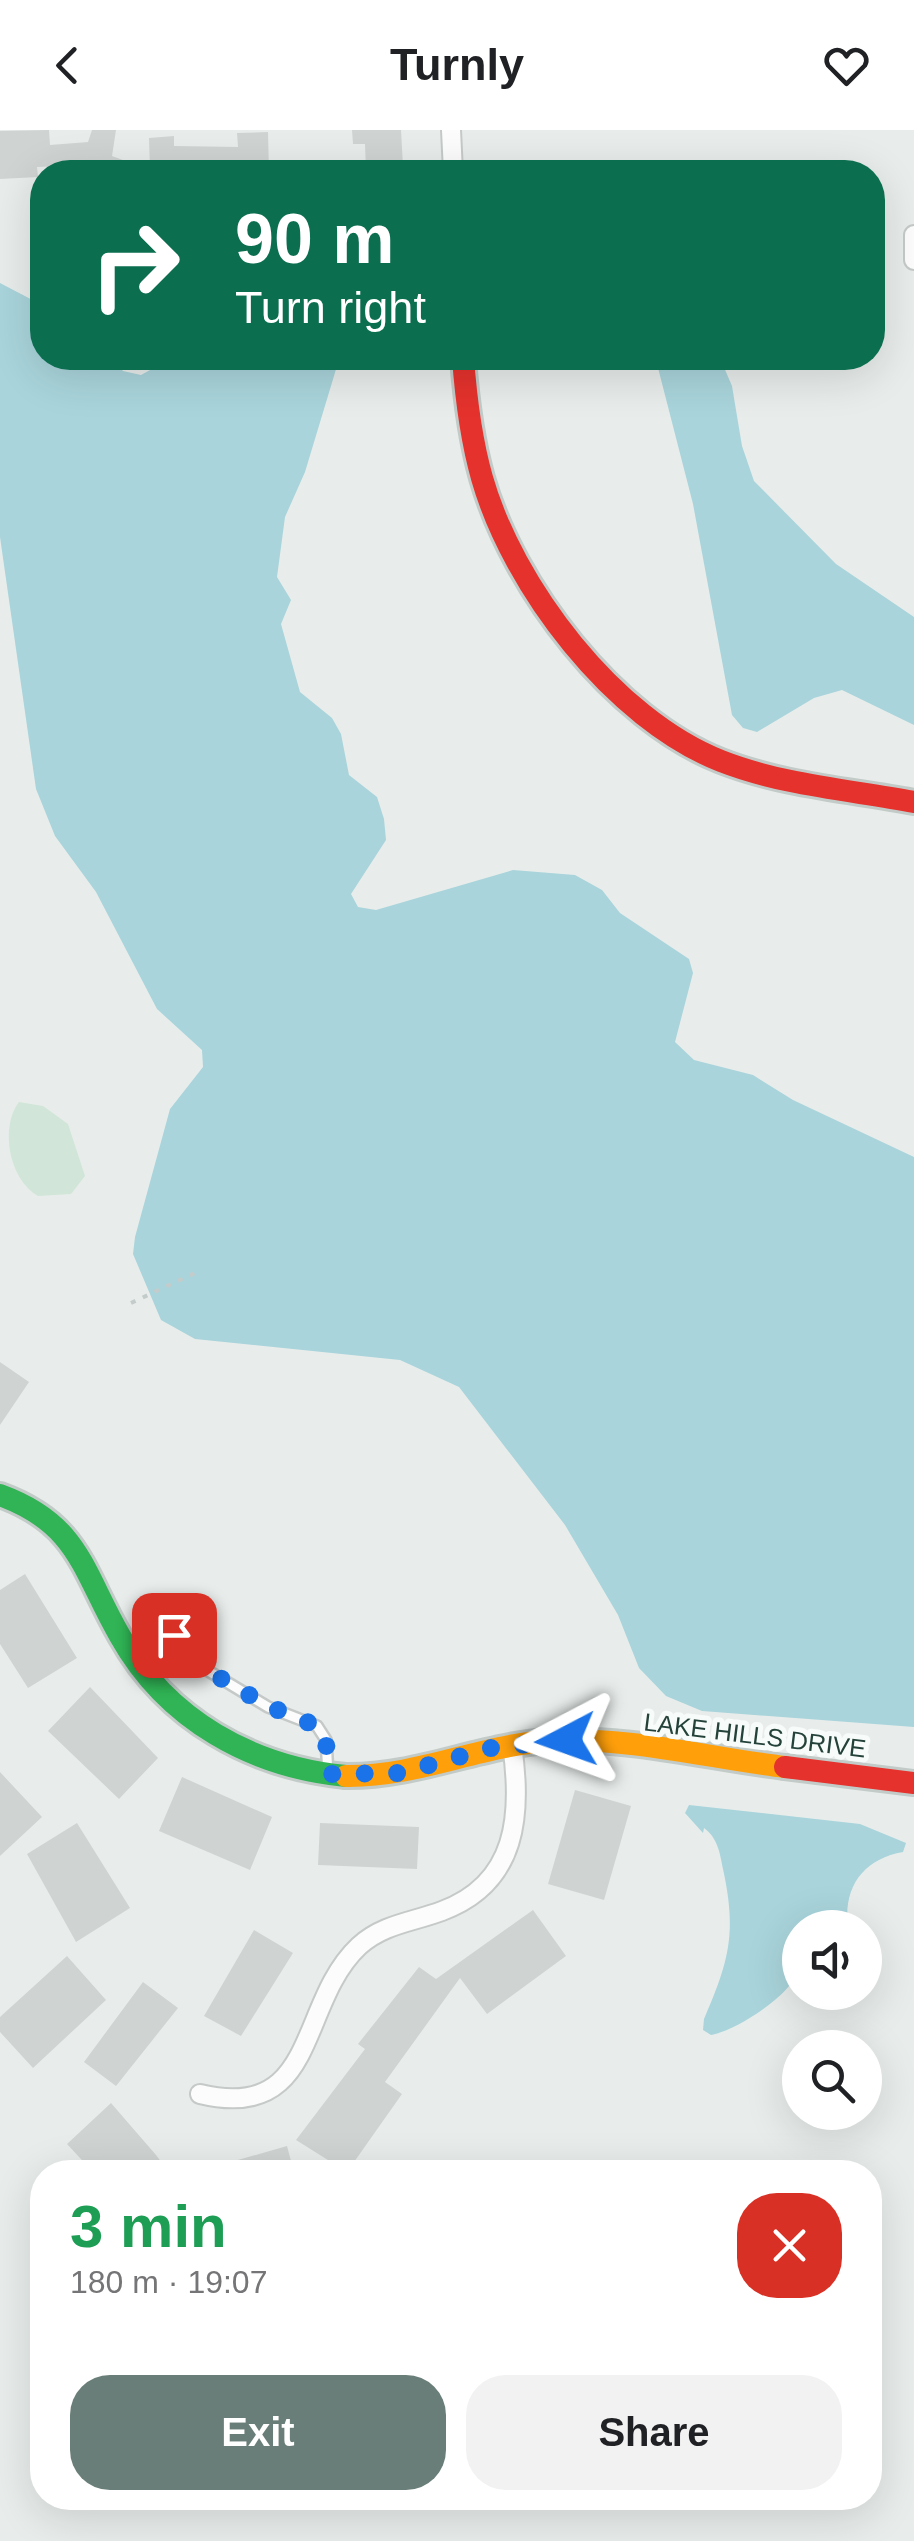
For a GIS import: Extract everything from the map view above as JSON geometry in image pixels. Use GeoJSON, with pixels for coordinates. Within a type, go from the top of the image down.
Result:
{"type":"FeatureCollection","features":[{"type":"Feature","properties":{"kind":"street"},"geometry":{"type":"LineString","coordinates":[[450,130],[452,160]]}},
{"type":"Feature","properties":{"kind":"street"},"geometry":{"type":"LineString","coordinates":[[914,236],[914,260]]}},
{"type":"Feature","properties":{"kind":"street"},"geometry":{"type":"LineString","coordinates":[[463,370],[474,459],[492,518],[515,564],[546,609],[613,690],[661,730],[700,753],[743,768],[914,802]]}},
{"type":"Feature","properties":{"kind":"street","name":"LAKE HILLS DRIVE"},"geometry":{"type":"LineString","coordinates":[[0,1494],[46,1516],[74,1540],[134,1658],[154,1684],[203,1728],[256,1756],[328,1774],[400,1773],[512,1744],[584,1742],[914,1783]]}},
{"type":"Feature","properties":{"kind":"street"},"geometry":{"type":"LineString","coordinates":[[200,2094],[240,2102],[267,2092],[303,2052],[330,1985],[357,1948],[386,1928],[460,1903],[484,1883],[505,1855],[517,1820],[512,1744]]}},
{"type":"Feature","properties":{"kind":"lane"},"geometry":{"type":"LineString","coordinates":[[134,1658],[165,1632],[174,1635],[210,1672],[268,1706],[317,1726],[326,1740],[328,1774]]}},
{"type":"Feature","properties":{"kind":"path"},"geometry":{"type":"LineString","coordinates":[[131,1302],[199,1272]]}},
{"type":"Feature","properties":{"kind":"green space"},"geometry":{"type":"Polygon","coordinates":[[[19,1102],[43,1106],[68,1124],[85,1176],[71,1194],[38,1196],[20,1178],[9,1138],[13,1112],[19,1102]]]}},
{"type":"Feature","properties":{"kind":"water"},"geometry":{"type":"Polygon","coordinates":[[[0,283],[30,299],[30,370],[122,370],[141,375],[150,370],[336,370],[305,472],[285,517],[277,577],[291,600],[281,624],[300,692],[332,718],[341,734],[349,775],[377,797],[384,819],[386,840],[351,894],[358,907],[376,910],[513,870],[575,875],[602,890],[620,913],[689,959],[693,973],[675,1042],[694,1060],[753,1075],[793,1100],[914,1157],[914,1727],[702,1711],[666,1696],[639,1668],[618,1615],[565,1525],[459,1387],[400,1360],[195,1339],[161,1320],[133,1254],[135,1237],[170,1109],[203,1067],[202,1050],[157,1009],[96,892],[55,836],[36,789],[0,537],[0,283]]]}},
{"type":"Feature","properties":{"kind":"water"},"geometry":{"type":"Polygon","coordinates":[[[659,370],[725,370],[754,481],[836,564],[914,617],[914,725],[842,690],[814,698],[757,732],[743,728],[732,715],[693,504],[659,370]]]}},
{"type":"Feature","properties":{"kind":"water"},"geometry":{"type":"Polygon","coordinates":[[[689,1805],[860,1824],[906,1843],[903,1852],[877,1861],[859,1877],[847,1910],[782,1910],[782,1993],[748,2019],[711,2035],[703,2030],[704,2019],[725,1963],[730,1929],[727,1891],[718,1847],[709,1832],[704,1828],[703,1833],[685,1813],[689,1805]]]}},
{"type":"Feature","properties":{"kind":"building"},"geometry":{"type":"Polygon","coordinates":[[[49,130],[50,145],[88,142],[92,130],[116,130],[112,156],[123,160],[30,160],[30,177],[0,179],[0,131],[49,130]]]}},
{"type":"Feature","properties":{"kind":"building"},"geometry":{"type":"Polygon","coordinates":[[[352,130],[401,130],[403,160],[366,160],[365,144],[353,144],[352,130]]]}},
{"type":"Feature","properties":{"kind":"building"},"geometry":{"type":"Polygon","coordinates":[[[268,132],[269,160],[150,160],[149,138],[174,136],[174,146],[238,147],[237,133],[268,132]]]}},
{"type":"Feature","properties":{"kind":"building"},"geometry":{"type":"Polygon","coordinates":[[[0,1362],[29,1382],[0,1425],[0,1362]]]}},
{"type":"Feature","properties":{"kind":"building"},"geometry":{"type":"Polygon","coordinates":[[[25,1574],[77,1658],[28,1688],[0,1644],[0,1590],[25,1574]]]}},
{"type":"Feature","properties":{"kind":"building"},"geometry":{"type":"Polygon","coordinates":[[[90,1687],[158,1758],[119,1799],[48,1731],[90,1687]]]}},
{"type":"Feature","properties":{"kind":"building"},"geometry":{"type":"Polygon","coordinates":[[[0,1772],[42,1817],[0,1856],[0,1772]]]}},
{"type":"Feature","properties":{"kind":"building"},"geometry":{"type":"Polygon","coordinates":[[[182,1777],[272,1817],[250,1870],[159,1831],[182,1777]]]}},
{"type":"Feature","properties":{"kind":"building"},"geometry":{"type":"Polygon","coordinates":[[[575,1790],[631,1806],[604,1900],[548,1884],[575,1790]]]}},
{"type":"Feature","properties":{"kind":"building"},"geometry":{"type":"Polygon","coordinates":[[[77,1823],[130,1908],[76,1942],[27,1854],[77,1823]]]}},
{"type":"Feature","properties":{"kind":"building"},"geometry":{"type":"Polygon","coordinates":[[[320,1823],[419,1827],[417,1869],[318,1865],[320,1823]]]}},
{"type":"Feature","properties":{"kind":"building"},"geometry":{"type":"Polygon","coordinates":[[[533,1910],[566,1956],[487,2014],[460,1978],[385,2082],[402,2094],[355,2160],[328,2160],[296,2140],[365,2049],[358,2044],[419,1967],[436,1979],[533,1910]]]}},
{"type":"Feature","properties":{"kind":"building"},"geometry":{"type":"Polygon","coordinates":[[[254,1930],[293,1953],[241,2036],[204,2016],[254,1930]]]}},
{"type":"Feature","properties":{"kind":"building"},"geometry":{"type":"Polygon","coordinates":[[[67,1956],[106,2000],[33,2068],[0,2032],[0,2017],[67,1956]]]}},
{"type":"Feature","properties":{"kind":"building"},"geometry":{"type":"Polygon","coordinates":[[[143,1982],[178,2008],[116,2086],[84,2062],[143,1982]]]}},
{"type":"Feature","properties":{"kind":"building"},"geometry":{"type":"Polygon","coordinates":[[[111,2103],[160,2160],[82,2160],[67,2144],[111,2103]]]}},
{"type":"Feature","properties":{"kind":"building"},"geometry":{"type":"Polygon","coordinates":[[[287,2146],[291,2160],[238,2160],[287,2146]]]}},
{"type":"Feature","properties":{"kind":"traffic: fast"},"geometry":{"type":"LineString","coordinates":[[0,1495],[47,1520],[63,1535],[139,1666],[187,1715],[246,1750],[311,1771],[346,1776]]}},
{"type":"Feature","properties":{"kind":"traffic: slow"},"geometry":{"type":"LineString","coordinates":[[346,1776],[398,1772],[523,1744],[578,1740],[785,1767]]}},
{"type":"Feature","properties":{"kind":"traffic: jam"},"geometry":{"type":"LineString","coordinates":[[464,370],[475,449],[497,520],[543,604],[607,682],[681,741],[721,761],[792,781],[914,802]]}},
{"type":"Feature","properties":{"kind":"traffic: jam"},"geometry":{"type":"LineString","coordinates":[[785,1767],[914,1783]]}},
{"type":"Feature","properties":{"kind":"route"},"geometry":{"type":"LineString","coordinates":[[174,1635],[210,1672],[268,1706],[317,1726],[326,1740],[328,1774],[400,1773],[491,1748],[566,1740]]}}]}
